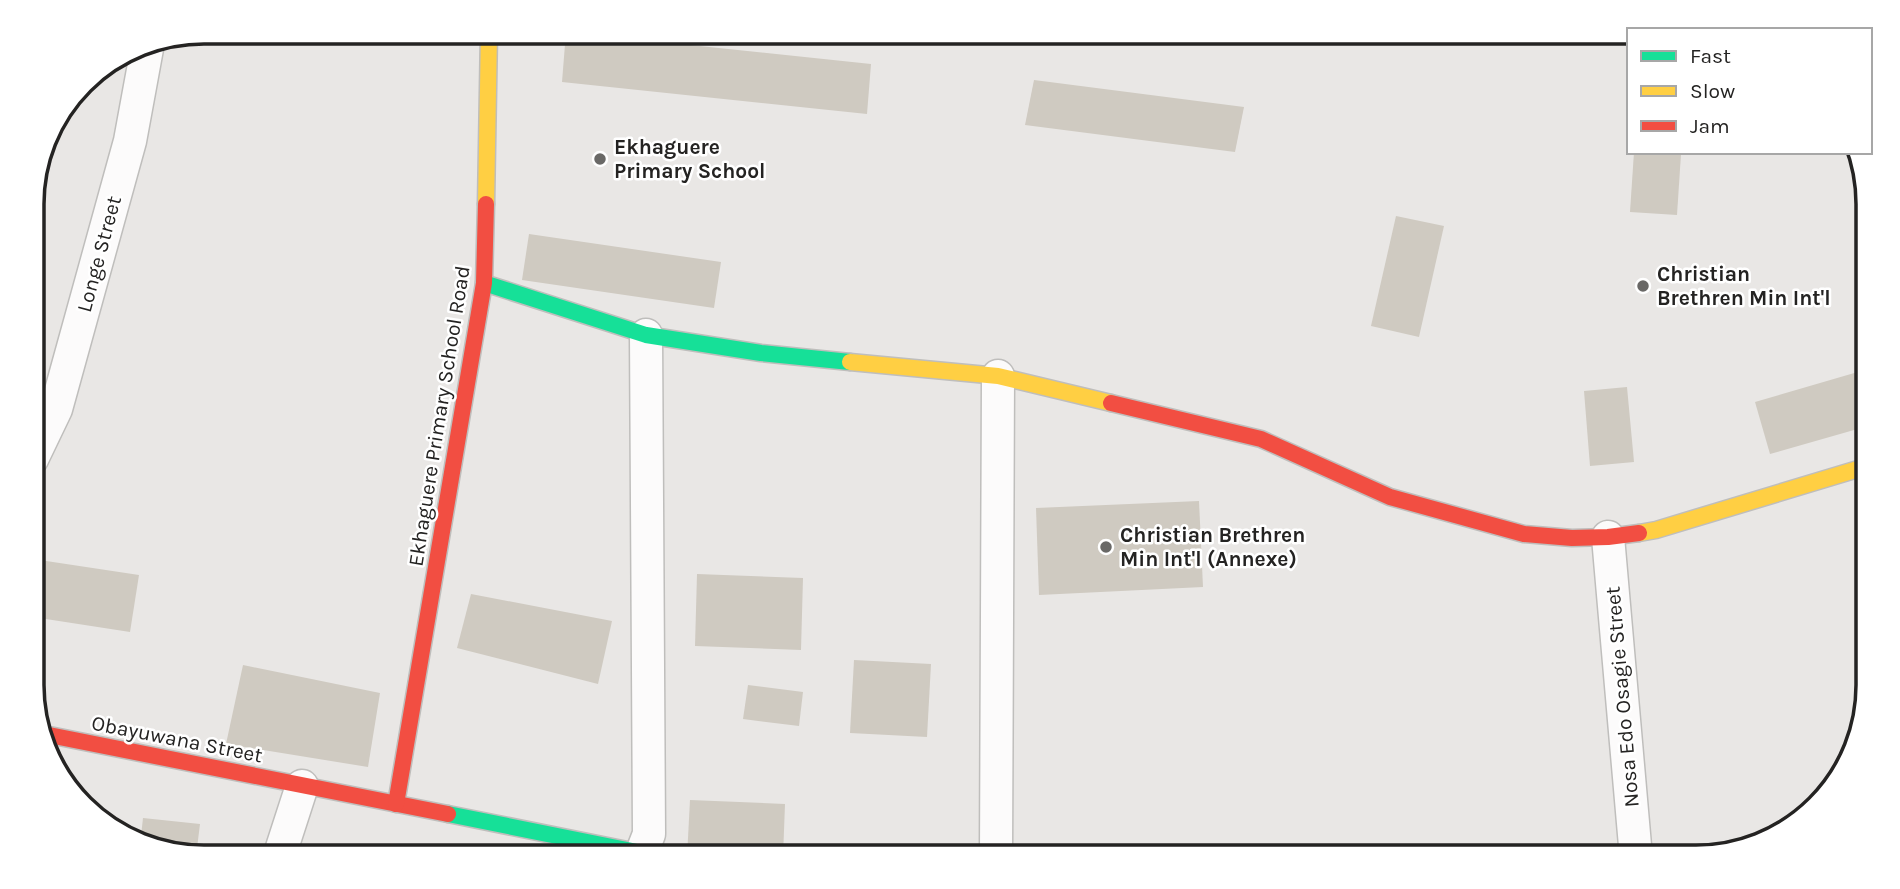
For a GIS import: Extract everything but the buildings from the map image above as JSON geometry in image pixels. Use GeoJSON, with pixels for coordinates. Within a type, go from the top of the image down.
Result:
{"type":"FeatureCollection","features":[{"type":"Feature","properties":{"kind":"street","name":"Ekhaguere Primary School Road"},"geometry":{"type":"LineString","coordinates":[[396,804],[484,283],[489,44]]}},
{"type":"Feature","properties":{"kind":"street","name":"Longe Street"},"geometry":{"type":"LineString","coordinates":[[44,435],[56,409],[130,141],[146,55]]}},
{"type":"Feature","properties":{"kind":"street"},"geometry":{"type":"LineString","coordinates":[[484,283],[646,335],[761,353],[998,376],[1261,439],[1390,496],[1524,534],[1572,538],[1608,537],[1656,530],[1856,470]]}},
{"type":"Feature","properties":{"kind":"street"},"geometry":{"type":"LineString","coordinates":[[646,335],[648,845]]}},
{"type":"Feature","properties":{"kind":"street"},"geometry":{"type":"LineString","coordinates":[[996,845],[998,376]]}},
{"type":"Feature","properties":{"kind":"street","name":"Nosa Edo Osagie Street"},"geometry":{"type":"LineString","coordinates":[[1608,537],[1635,845]]}},
{"type":"Feature","properties":{"kind":"street","name":"Obayuwana Street"},"geometry":{"type":"LineString","coordinates":[[52,736],[595,845]]}},
{"type":"Feature","properties":{"kind":"street"},"geometry":{"type":"LineString","coordinates":[[283,845],[302,786]]}},
{"type":"Feature","properties":{"kind":"traffic: fast"},"geometry":{"type":"LineString","coordinates":[[484,283],[646,335],[761,353],[850,362]]}},
{"type":"Feature","properties":{"kind":"traffic: fast"},"geometry":{"type":"LineString","coordinates":[[448,814],[602,845]]}},
{"type":"Feature","properties":{"kind":"traffic: slow"},"geometry":{"type":"LineString","coordinates":[[486,204],[489,44]]}},
{"type":"Feature","properties":{"kind":"traffic: slow"},"geometry":{"type":"LineString","coordinates":[[850,362],[998,376],[1111,403]]}},
{"type":"Feature","properties":{"kind":"traffic: slow"},"geometry":{"type":"LineString","coordinates":[[1639,533],[1856,470]]}},
{"type":"Feature","properties":{"kind":"traffic: jam"},"geometry":{"type":"LineString","coordinates":[[396,804],[484,283],[486,204]]}},
{"type":"Feature","properties":{"kind":"traffic: jam"},"geometry":{"type":"LineString","coordinates":[[1111,403],[1261,439],[1390,497],[1524,534],[1572,538],[1639,533]]}},
{"type":"Feature","properties":{"kind":"traffic: jam"},"geometry":{"type":"LineString","coordinates":[[52,736],[448,814]]}},
{"type":"Feature","properties":{"kind":"place","name":"Ekhaguere Primary School"},"geometry":{"type":"Point","coordinates":[600,159]}},
{"type":"Feature","properties":{"kind":"place","name":"Christian Brethren Min Int'l"},"geometry":{"type":"Point","coordinates":[1643,286]}},
{"type":"Feature","properties":{"kind":"place","name":"Christian Brethren Min Int'l (Annexe)"},"geometry":{"type":"Point","coordinates":[1106,547]}}]}
